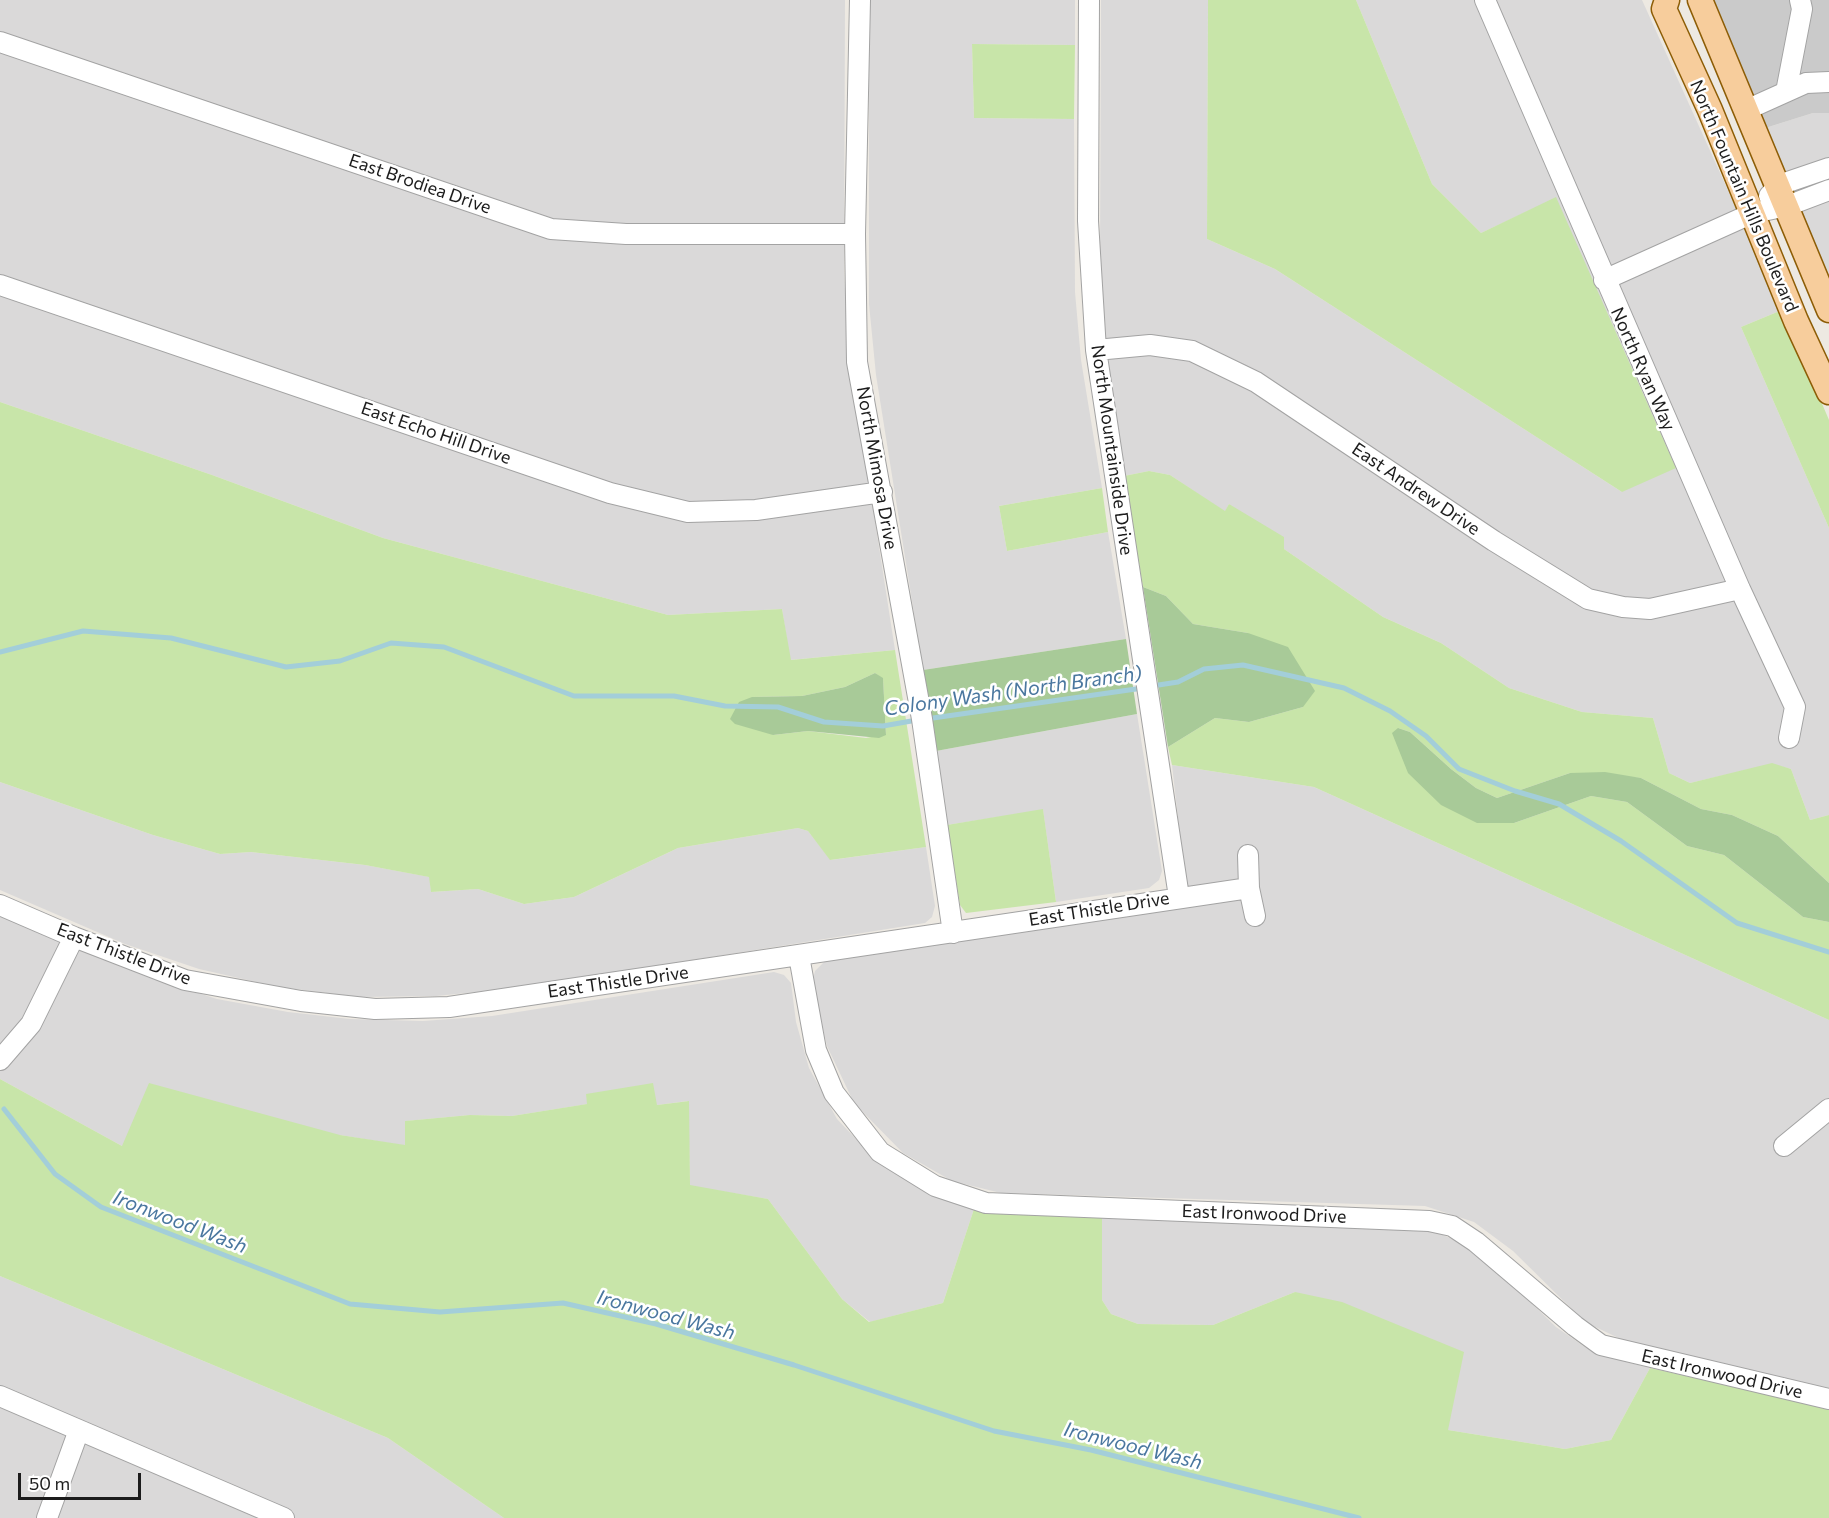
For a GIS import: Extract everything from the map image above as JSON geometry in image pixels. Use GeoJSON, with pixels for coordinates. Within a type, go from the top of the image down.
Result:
{"type":"FeatureCollection","features":[{"type":"Feature","properties":{"kind":"main road","name":"North Fountain Hills Boulevard"},"geometry":{"type":"LineString","coordinates":[[1667,0],[1664,9],[1753,213],[1796,321],[1829,392]]}},
{"type":"Feature","properties":{"kind":"main road","name":"North Fountain Hills Boulevard"},"geometry":{"type":"LineString","coordinates":[[1700,0],[1829,310]]}},
{"type":"Feature","properties":{"kind":"street","name":"North Mimosa Drive"},"geometry":{"type":"LineString","coordinates":[[860,0],[855,234],[857,362],[922,719],[953,933]]}},
{"type":"Feature","properties":{"kind":"street","name":"North Mountainside Drive"},"geometry":{"type":"LineString","coordinates":[[1089,0],[1088,221],[1096,350],[1179,897]]}},
{"type":"Feature","properties":{"kind":"street","name":"North Ryan Way"},"geometry":{"type":"LineString","coordinates":[[1485,0],[1604,280],[1740,589],[1795,707],[1789,738]]}},
{"type":"Feature","properties":{"kind":"street"},"geometry":{"type":"LineString","coordinates":[[1786,92],[1802,9],[1800,0]]}},
{"type":"Feature","properties":{"kind":"street","name":"East Brodiea Drive"},"geometry":{"type":"LineString","coordinates":[[0,42],[551,229],[626,234],[855,234]]}},
{"type":"Feature","properties":{"kind":"street"},"geometry":{"type":"LineString","coordinates":[[1746,110],[1806,83],[1828,79]]}},
{"type":"Feature","properties":{"kind":"street"},"geometry":{"type":"LineString","coordinates":[[1604,280],[1753,213],[1829,168]]}},
{"type":"Feature","properties":{"kind":"street"},"geometry":{"type":"LineString","coordinates":[[1783,196],[1829,190]]}},
{"type":"Feature","properties":{"kind":"street","name":"East Echo Hill Drive"},"geometry":{"type":"LineString","coordinates":[[0,285],[610,493],[688,512],[756,510],[882,492]]}},
{"type":"Feature","properties":{"kind":"street","name":"East Andrew Drive"},"geometry":{"type":"LineString","coordinates":[[1096,350],[1150,345],[1192,351],[1256,382],[1494,542],[1588,599],[1623,607],[1650,609],[1740,589]]}},
{"type":"Feature","properties":{"kind":"street"},"geometry":{"type":"LineString","coordinates":[[1248,855],[1249,888],[1255,916]]}},
{"type":"Feature","properties":{"kind":"street","name":"East Thistle Drive"},"geometry":{"type":"LineString","coordinates":[[0,905],[74,937],[185,980],[301,1001],[375,1009],[449,1007],[1249,888]]}},
{"type":"Feature","properties":{"kind":"street"},"geometry":{"type":"LineString","coordinates":[[0,1060],[31,1024],[74,937]]}},
{"type":"Feature","properties":{"kind":"street","name":"East Ironwood Drive"},"geometry":{"type":"LineString","coordinates":[[799,956],[816,1050],[834,1093],[880,1152],[935,1185],[986,1203],[1429,1221],[1452,1226],[1476,1242],[1575,1326],[1601,1345],[1829,1399]]}},
{"type":"Feature","properties":{"kind":"street"},"geometry":{"type":"LineString","coordinates":[[1784,1146],[1829,1109]]}},
{"type":"Feature","properties":{"kind":"street"},"geometry":{"type":"LineString","coordinates":[[0,1396],[284,1518]]}},
{"type":"Feature","properties":{"kind":"street"},"geometry":{"type":"LineString","coordinates":[[47,1518],[80,1430]]}},
{"type":"Feature","properties":{"kind":"shaded area"},"geometry":{"type":"Polygon","coordinates":[[[0,0],[845,0],[844,271],[848,347],[895,650],[790,660],[782,609],[668,615],[383,538],[212,475],[0,402],[0,0]]]}},
{"type":"Feature","properties":{"kind":"shaded area"},"geometry":{"type":"Polygon","coordinates":[[[869,0],[1075,0],[1075,45],[972,44],[974,118],[1074,119],[1075,292],[1081,360],[1102,488],[999,506],[1007,551],[1108,532],[1126,639],[923,670],[876,375],[869,304],[869,0]]]}},
{"type":"Feature","properties":{"kind":"shaded area"},"geometry":{"type":"Polygon","coordinates":[[[1101,0],[1208,0],[1207,239],[1275,269],[1622,492],[1556,198],[1481,233],[1432,184],[1356,0],[1642,0],[1782,310],[1741,327],[1829,528],[1829,815],[1810,820],[1791,769],[1772,764],[1690,783],[1669,773],[1653,718],[1582,712],[1509,688],[1441,643],[1383,617],[1284,549],[1229,504],[1225,512],[1170,475],[1149,471],[1124,476],[1102,317],[1100,262],[1101,0]]]}},
{"type":"Feature","properties":{"kind":"shaded area"},"geometry":{"type":"Polygon","coordinates":[[[1712,0],[1829,0],[1829,113],[1813,113],[1762,129],[1712,0]]]}},
{"type":"Feature","properties":{"kind":"shaded area"},"geometry":{"type":"Polygon","coordinates":[[[1813,113],[1829,113],[1829,274],[1762,129],[1813,113]]]}},
{"type":"Feature","properties":{"kind":"shaded area"},"geometry":{"type":"Polygon","coordinates":[[[1137,714],[1162,871],[1159,880],[1149,888],[1056,902],[1043,810],[947,825],[936,751],[1137,714]]]}},
{"type":"Feature","properties":{"kind":"shaded area"},"geometry":{"type":"Polygon","coordinates":[[[1172,765],[1314,787],[1829,1020],[1829,1388],[1629,1343],[1585,1322],[1513,1251],[1474,1222],[1425,1206],[1001,1193],[952,1181],[903,1153],[854,1103],[827,1046],[812,983],[815,971],[825,961],[1188,906],[1172,765]]]}},
{"type":"Feature","properties":{"kind":"shaded area"},"geometry":{"type":"Polygon","coordinates":[[[0,782],[153,835],[220,854],[251,852],[365,865],[430,877],[431,892],[478,889],[524,904],[574,897],[678,848],[798,828],[808,831],[831,860],[926,847],[935,906],[932,917],[925,923],[517,988],[436,996],[360,997],[278,987],[199,969],[125,944],[0,890],[0,782]]]}},
{"type":"Feature","properties":{"kind":"shaded area"},"geometry":{"type":"Polygon","coordinates":[[[0,913],[143,975],[217,999],[288,1012],[350,1019],[423,1021],[492,1016],[774,972],[784,975],[791,983],[796,1022],[809,1068],[837,1119],[876,1160],[927,1193],[974,1209],[943,1303],[870,1322],[842,1299],[768,1199],[690,1186],[688,1101],[657,1105],[587,1094],[588,1104],[512,1116],[470,1115],[406,1121],[406,1146],[340,1135],[122,1146],[0,1079],[0,913]]]}},
{"type":"Feature","properties":{"kind":"shaded area"},"geometry":{"type":"Polygon","coordinates":[[[1102,1218],[1410,1228],[1436,1232],[1482,1255],[1556,1327],[1585,1347],[1612,1358],[1650,1368],[1611,1440],[1565,1449],[1448,1430],[1295,1292],[1213,1325],[1138,1324],[1111,1314],[1102,1300],[1102,1218]]]}},
{"type":"Feature","properties":{"kind":"shaded area"},"geometry":{"type":"Polygon","coordinates":[[[0,1276],[388,1438],[504,1518],[0,1518],[0,1276]]]}},
{"type":"Feature","properties":{"kind":"green space"},"geometry":{"type":"Polygon","coordinates":[[[1208,0],[1356,0],[1432,184],[1481,233],[1556,197],[1676,468],[1622,492],[1275,269],[1207,239],[1208,0]]]}},
{"type":"Feature","properties":{"kind":"green space"},"geometry":{"type":"Polygon","coordinates":[[[972,44],[1075,45],[1074,119],[974,118],[972,44]]]}},
{"type":"Feature","properties":{"kind":"green space"},"geometry":{"type":"Polygon","coordinates":[[[1782,310],[1829,420],[1829,528],[1741,327],[1782,310]]]}},
{"type":"Feature","properties":{"kind":"green space"},"geometry":{"type":"Polygon","coordinates":[[[0,402],[212,475],[383,538],[668,615],[782,609],[791,660],[895,650],[926,847],[830,860],[808,831],[798,828],[678,848],[574,897],[524,904],[478,889],[431,892],[429,877],[365,865],[251,852],[220,854],[153,835],[0,782],[0,402]],[[875,673],[845,687],[802,696],[752,697],[773,735],[808,731],[866,738],[886,734],[883,679],[875,673]]]}},
{"type":"Feature","properties":{"kind":"green space"},"geometry":{"type":"Polygon","coordinates":[[[1149,471],[1170,475],[1225,511],[1229,504],[1284,537],[1284,549],[1383,617],[1441,643],[1509,688],[1582,712],[1653,718],[1669,773],[1690,783],[1772,763],[1791,769],[1810,820],[1829,815],[1829,883],[1778,836],[1732,815],[1701,809],[1641,778],[1570,773],[1497,798],[1476,788],[1410,732],[1398,728],[1514,823],[1591,796],[1627,802],[1687,846],[1724,855],[1803,917],[1829,922],[1829,1020],[1314,787],[1172,765],[1168,747],[1215,718],[1249,722],[1303,707],[1248,633],[1193,624],[1166,596],[1143,587],[1124,476],[1149,471]]]}},
{"type":"Feature","properties":{"kind":"green space"},"geometry":{"type":"Polygon","coordinates":[[[1102,488],[1108,532],[1007,551],[999,506],[1102,488]]]}},
{"type":"Feature","properties":{"kind":"green space"},"geometry":{"type":"Polygon","coordinates":[[[1143,587],[1166,596],[1193,624],[1248,633],[1288,647],[1315,691],[1303,707],[1249,722],[1215,718],[1168,747],[1143,587]]]}},
{"type":"Feature","properties":{"kind":"green space"},"geometry":{"type":"Polygon","coordinates":[[[1126,639],[1137,714],[936,751],[923,670],[1126,639]]]}},
{"type":"Feature","properties":{"kind":"green space"},"geometry":{"type":"Polygon","coordinates":[[[875,673],[883,678],[886,735],[879,738],[808,731],[773,735],[735,724],[730,719],[739,702],[752,697],[802,696],[845,687],[875,673]]]}},
{"type":"Feature","properties":{"kind":"green space"},"geometry":{"type":"Polygon","coordinates":[[[1398,728],[1410,732],[1476,788],[1497,798],[1570,773],[1605,772],[1641,778],[1701,809],[1732,815],[1778,836],[1829,883],[1829,922],[1803,917],[1724,855],[1687,846],[1627,802],[1591,796],[1514,823],[1477,823],[1441,805],[1408,773],[1392,733],[1398,728]]]}},
{"type":"Feature","properties":{"kind":"green space"},"geometry":{"type":"Polygon","coordinates":[[[1043,809],[1056,902],[966,913],[960,905],[947,825],[1043,809]]]}},
{"type":"Feature","properties":{"kind":"green space"},"geometry":{"type":"Polygon","coordinates":[[[0,1079],[122,1146],[149,1083],[340,1135],[405,1145],[405,1121],[470,1115],[512,1116],[587,1104],[586,1094],[653,1083],[657,1105],[689,1101],[690,1185],[768,1199],[842,1299],[869,1322],[943,1303],[974,1209],[1002,1214],[1102,1218],[1102,1300],[1111,1314],[1138,1324],[1213,1325],[1295,1292],[1342,1302],[1464,1352],[1448,1430],[1565,1449],[1611,1440],[1650,1368],[1829,1408],[1829,1518],[504,1518],[388,1438],[0,1276],[0,1079]]]}},
{"type":"Feature","properties":{"kind":"waterway","name":"Colony Wash (North Branch)"},"geometry":{"type":"LineString","coordinates":[[0,652],[83,631],[171,638],[286,667],[340,661],[391,643],[444,647],[574,696],[674,696],[725,706],[778,707],[824,722],[883,726],[917,720]]}},
{"type":"Feature","properties":{"kind":"waterway","name":"Colony Wash (North Branch)"},"geometry":{"type":"LineString","coordinates":[[1152,686],[1178,682],[1204,669],[1243,665],[1344,688],[1390,711],[1426,736],[1459,769],[1515,791],[1559,804],[1621,841],[1737,923],[1829,952]]}},
{"type":"Feature","properties":{"kind":"waterway","name":"Colony Wash (North Branch)"},"geometry":{"type":"LineString","coordinates":[[926,719],[1143,688]]}},
{"type":"Feature","properties":{"kind":"waterway","name":"Ironwood Wash"},"geometry":{"type":"LineString","coordinates":[[4,1109],[55,1174],[101,1207],[350,1304],[440,1312],[563,1303],[656,1324],[794,1365],[994,1431],[1091,1450],[1359,1518]]}}]}
